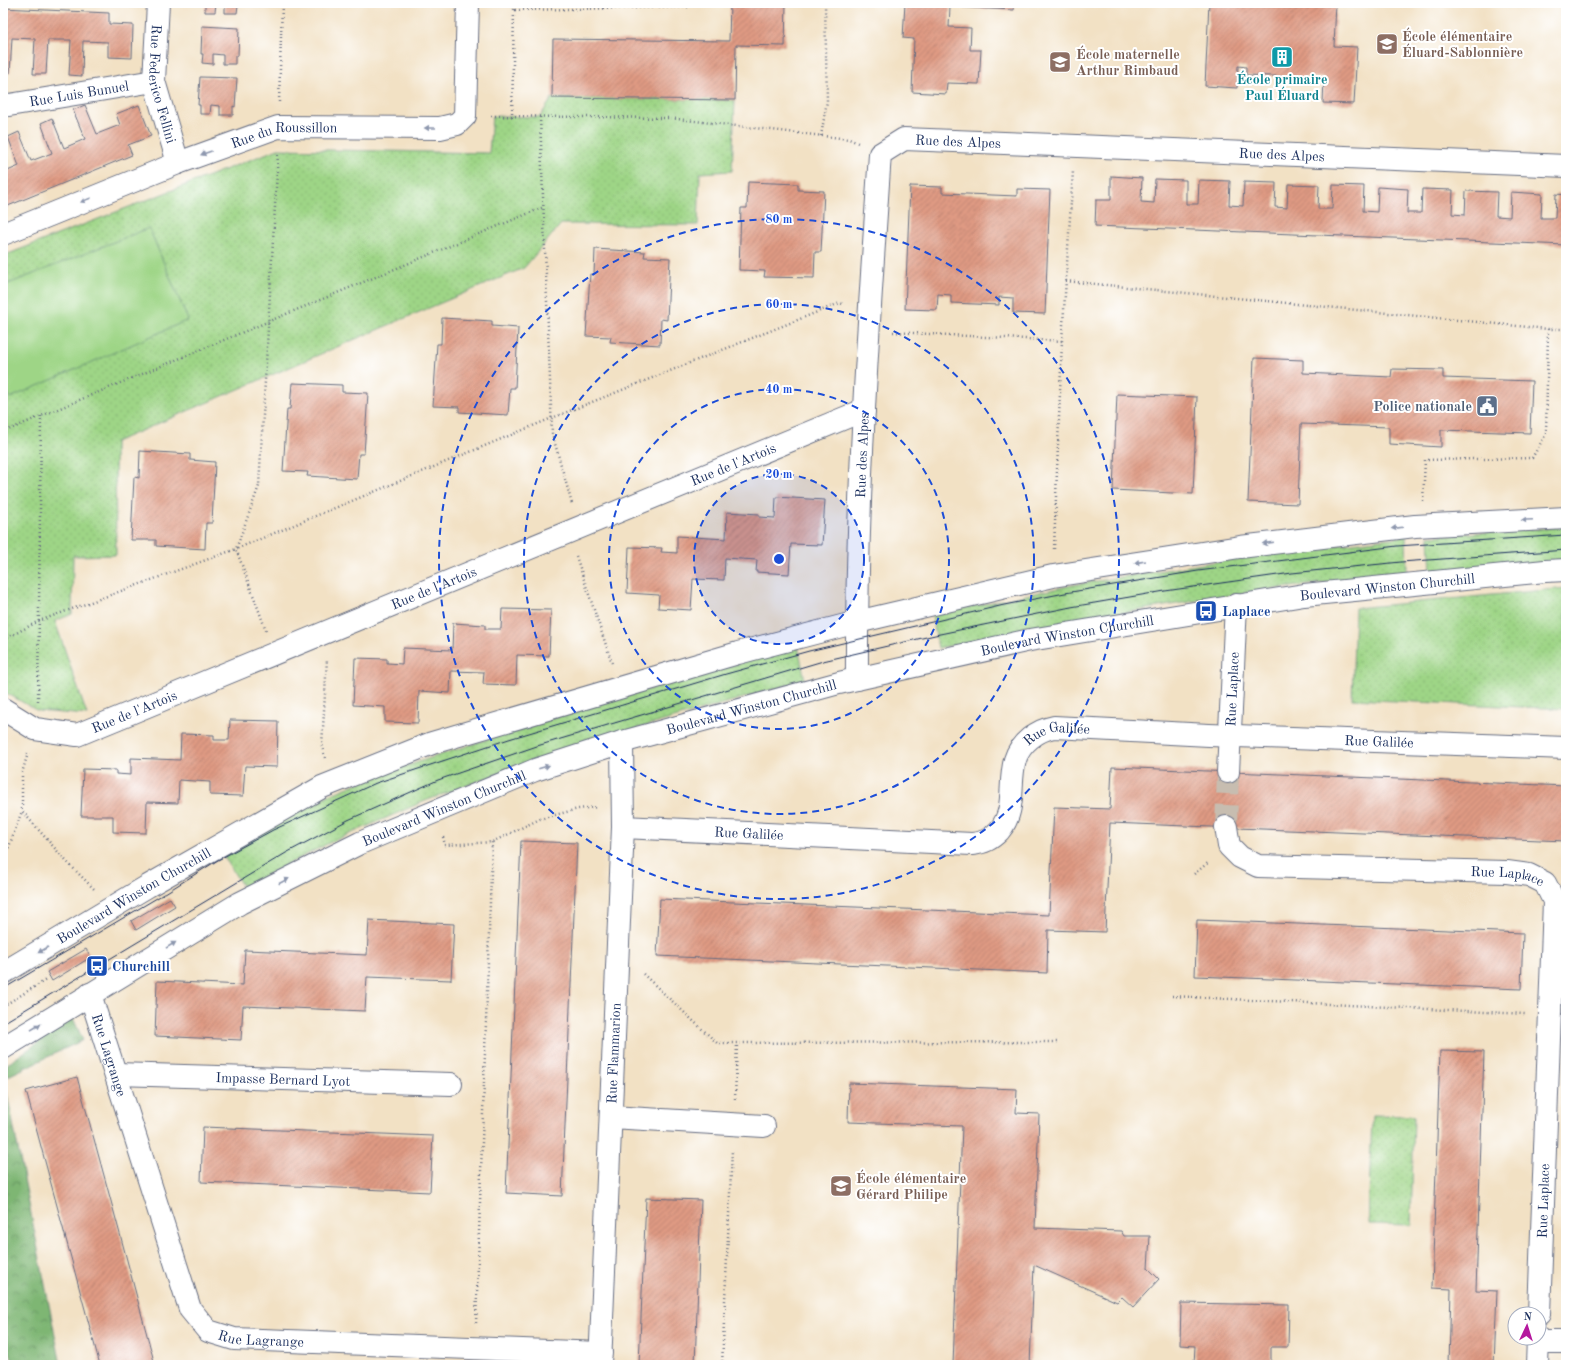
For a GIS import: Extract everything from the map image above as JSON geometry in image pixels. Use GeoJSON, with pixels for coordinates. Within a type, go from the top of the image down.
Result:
{"type":"FeatureCollection","features":[{"type":"Feature","properties":{"kind":"street","name":"Rue Federico Fellini"},"geometry":{"type":"LineString","coordinates":[[158,3],[154,81],[178,163]]}},
{"type":"Feature","properties":{"kind":"street"},"geometry":{"type":"LineString","coordinates":[[466,116],[468,3]]}},
{"type":"Feature","properties":{"kind":"street","name":"Rue Luis Bunuel"},"geometry":{"type":"LineString","coordinates":[[3,106],[154,81]]}},
{"type":"Feature","properties":{"kind":"street","name":"Rue du Roussillon"},"geometry":{"type":"LineString","coordinates":[[3,234],[178,163],[278,127],[440,128],[457,124],[466,116]]}},
{"type":"Feature","properties":{"kind":"street","name":"Rue des Alpes"},"geometry":{"type":"LineString","coordinates":[[857,679],[858,538],[868,321],[880,154],[904,139],[1566,166]]}},
{"type":"Feature","properties":{"kind":"street","name":"Rue de l'Artois"},"geometry":{"type":"LineString","coordinates":[[3,709],[34,729],[77,735],[864,410]]}},
{"type":"Feature","properties":{"kind":"street","name":"Boulevard Winston Churchill"},"geometry":{"type":"LineString","coordinates":[[3,973],[113,907],[318,790],[333,783],[432,743],[738,653],[857,622],[1053,576],[1240,547],[1415,526],[1566,518]]}},
{"type":"Feature","properties":{"kind":"street","name":"Boulevard Winston Churchill"},"geometry":{"type":"LineString","coordinates":[[3,1048],[240,903],[360,843],[536,770],[622,742],[857,679],[1030,640],[1304,595],[1566,570]]}},
{"type":"Feature","properties":{"kind":"street","name":"Rue Laplace"},"geometry":{"type":"LineString","coordinates":[[1228,772],[1236,605]]}},
{"type":"Feature","properties":{"kind":"street","name":"Rue Galilée"},"geometry":{"type":"LineString","coordinates":[[623,816],[972,844],[980,843],[986,841],[995,834],[1009,814],[1014,762],[1020,747],[1033,735],[1046,728],[1065,727],[1230,736],[1566,748]]}},
{"type":"Feature","properties":{"kind":"street","name":"Rue Flammarion"},"geometry":{"type":"LineString","coordinates":[[600,1359],[623,816],[622,742]]}},
{"type":"Feature","properties":{"kind":"street","name":"Rue Laplace"},"geometry":{"type":"LineString","coordinates":[[1226,827],[1229,846],[1240,857],[1258,866],[1507,872],[1529,875],[1545,883],[1554,901],[1539,1306]]}},
{"type":"Feature","properties":{"kind":"street","name":"Rue Lagrange"},"geometry":{"type":"LineString","coordinates":[[90,994],[190,1309],[208,1331],[234,1339],[475,1348],[600,1359]]}},
{"type":"Feature","properties":{"kind":"street","name":"Impasse Bernard Lyot"},"geometry":{"type":"LineString","coordinates":[[116,1074],[451,1084]]}},
{"type":"Feature","properties":{"kind":"street"},"geometry":{"type":"LineString","coordinates":[[611,1117],[764,1126]]}},
{"type":"Feature","properties":{"kind":"street"},"geometry":{"type":"LineString","coordinates":[[1547,1341],[1566,1342]]}},
{"type":"Feature","properties":{"kind":"street"},"geometry":{"type":"LineString","coordinates":[[1537,1365],[1538,1346]]}},
{"type":"Feature","properties":{"kind":"path"},"geometry":{"type":"LineString","coordinates":[[275,653],[236,549],[259,486],[278,149],[282,3]]}},
{"type":"Feature","properties":{"kind":"path"},"geometry":{"type":"LineString","coordinates":[[512,116],[514,3]]}},
{"type":"Feature","properties":{"kind":"path"},"geometry":{"type":"LineString","coordinates":[[514,10],[690,7],[690,3]]}},
{"type":"Feature","properties":{"kind":"path"},"geometry":{"type":"LineString","coordinates":[[821,136],[827,101],[825,3]]}},
{"type":"Feature","properties":{"kind":"path"},"geometry":{"type":"LineString","coordinates":[[466,116],[669,118],[848,139],[880,154]]}},
{"type":"Feature","properties":{"kind":"path"},"geometry":{"type":"LineString","coordinates":[[540,117],[552,433],[579,528],[576,556],[620,688]]}},
{"type":"Feature","properties":{"kind":"path"},"geometry":{"type":"LineString","coordinates":[[1053,576],[1062,341],[1074,146]]}},
{"type":"Feature","properties":{"kind":"path"},"geometry":{"type":"LineString","coordinates":[[3,430],[4,432],[544,207]]}},
{"type":"Feature","properties":{"kind":"path"},"geometry":{"type":"LineString","coordinates":[[1066,281],[1548,329],[1566,329]]}},
{"type":"Feature","properties":{"kind":"path"},"geometry":{"type":"LineString","coordinates":[[3,640],[39,621],[236,549],[552,418],[840,303],[868,321],[1062,341]]}},
{"type":"Feature","properties":{"kind":"path"},"geometry":{"type":"LineString","coordinates":[[1415,526],[1422,510],[1425,460],[1532,458],[1546,434],[1548,329]]}},
{"type":"Feature","properties":{"kind":"path"},"geometry":{"type":"LineString","coordinates":[[3,863],[22,810],[22,773],[38,711],[41,416]]}},
{"type":"Feature","properties":{"kind":"path"},"geometry":{"type":"LineString","coordinates":[[322,634],[327,660],[322,746],[333,783]]}},
{"type":"Feature","properties":{"kind":"path"},"geometry":{"type":"LineString","coordinates":[[438,810],[445,845],[492,842],[540,819],[578,809],[623,816]]}},
{"type":"Feature","properties":{"kind":"path"},"geometry":{"type":"LineString","coordinates":[[22,810],[66,861],[113,907]]}},
{"type":"Feature","properties":{"kind":"path"},"geometry":{"type":"LineString","coordinates":[[475,1348],[492,842]]}},
{"type":"Feature","properties":{"kind":"path"},"geometry":{"type":"LineString","coordinates":[[618,951],[717,1043],[1058,1042]]}},
{"type":"Feature","properties":{"kind":"path"},"geometry":{"type":"LineString","coordinates":[[1172,996],[1550,1015]]}},
{"type":"Feature","properties":{"kind":"path"},"geometry":{"type":"LineString","coordinates":[[722,1365],[737,1044]]}},
{"type":"Feature","properties":{"kind":"green space"},"geometry":{"type":"Polygon","coordinates":[[[552,98],[735,100],[732,171],[700,173],[698,225],[561,224],[524,268],[115,442],[116,555],[73,556],[72,614],[55,621],[87,715],[38,711],[3,691],[3,256],[278,149],[489,153],[492,116],[540,117],[552,98]]]}},
{"type":"Feature","properties":{"kind":"green space"},"geometry":{"type":"Polygon","coordinates":[[[149,228],[188,320],[10,398],[3,381],[3,286],[149,228]]]}},
{"type":"Feature","properties":{"kind":"green space"},"geometry":{"type":"Polygon","coordinates":[[[1566,527],[1566,561],[1431,573],[1429,536],[1566,527]]]}},
{"type":"Feature","properties":{"kind":"green space"},"geometry":{"type":"Polygon","coordinates":[[[1406,536],[1407,573],[1249,592],[1098,617],[938,648],[932,615],[1073,585],[1239,558],[1406,536]]]}},
{"type":"Feature","properties":{"kind":"green space"},"geometry":{"type":"Polygon","coordinates":[[[1566,588],[1566,709],[1352,699],[1355,608],[1566,588]]]}},
{"type":"Feature","properties":{"kind":"green space"},"geometry":{"type":"Polygon","coordinates":[[[798,646],[805,680],[629,731],[516,767],[425,801],[329,843],[243,887],[221,852],[312,802],[370,778],[561,715],[798,646]]]}},
{"type":"Feature","properties":{"kind":"green space"},"geometry":{"type":"Polygon","coordinates":[[[73,1018],[83,1040],[4,1078],[61,1365],[14,1365],[3,1330],[3,1067],[73,1018]]]}},
{"type":"Feature","properties":{"kind":"green space"},"geometry":{"type":"Polygon","coordinates":[[[1372,1115],[1414,1116],[1411,1225],[1368,1224],[1372,1115]]]}},
{"type":"Feature","properties":{"kind":"building"},"geometry":{"type":"Polygon","coordinates":[[[205,3],[216,3],[215,12],[205,12],[205,3]]]}},
{"type":"Feature","properties":{"kind":"building"},"geometry":{"type":"Polygon","coordinates":[[[225,3],[241,3],[241,5],[238,5],[237,13],[225,13],[225,3]]]}},
{"type":"Feature","properties":{"kind":"building"},"geometry":{"type":"Polygon","coordinates":[[[730,3],[786,3],[785,46],[736,45],[735,100],[552,98],[553,39],[729,41],[730,3]]]}},
{"type":"Feature","properties":{"kind":"building"},"geometry":{"type":"Polygon","coordinates":[[[905,3],[1015,3],[1014,10],[950,7],[949,27],[971,28],[970,50],[981,50],[979,84],[947,83],[946,94],[912,92],[914,39],[903,38],[905,3]]]}},
{"type":"Feature","properties":{"kind":"building","name":"École primaire Paul Éluard"},"geometry":{"type":"Polygon","coordinates":[[[1209,3],[1336,3],[1334,46],[1357,47],[1354,104],[1323,103],[1324,78],[1246,75],[1246,67],[1238,66],[1237,88],[1205,86],[1209,3]]]}},
{"type":"Feature","properties":{"kind":"building"},"geometry":{"type":"Polygon","coordinates":[[[3,8],[109,13],[109,24],[133,25],[132,58],[108,57],[108,42],[83,41],[82,76],[69,75],[71,40],[48,40],[46,74],[33,74],[35,39],[12,38],[10,73],[3,72],[3,8]]]}},
{"type":"Feature","properties":{"kind":"building"},"geometry":{"type":"Polygon","coordinates":[[[202,26],[239,28],[238,56],[235,56],[235,64],[223,64],[223,55],[213,54],[213,64],[202,63],[202,26]]]}},
{"type":"Feature","properties":{"kind":"building"},"geometry":{"type":"Polygon","coordinates":[[[200,77],[237,78],[233,115],[220,115],[220,106],[211,105],[210,114],[200,114],[200,105],[198,105],[200,77]]]}},
{"type":"Feature","properties":{"kind":"building"},"geometry":{"type":"Polygon","coordinates":[[[85,105],[97,134],[120,125],[116,114],[139,105],[151,136],[128,145],[132,155],[3,208],[3,173],[19,166],[8,137],[19,132],[31,161],[52,153],[41,123],[52,118],[64,148],[85,139],[73,110],[85,105]]]}},
{"type":"Feature","properties":{"kind":"building"},"geometry":{"type":"Polygon","coordinates":[[[1111,176],[1142,178],[1141,202],[1154,203],[1155,179],[1186,180],[1186,204],[1198,204],[1199,180],[1230,181],[1229,205],[1243,206],[1244,182],[1276,183],[1275,207],[1287,208],[1288,184],[1319,185],[1318,209],[1332,209],[1333,185],[1364,186],[1363,211],[1377,212],[1378,187],[1408,189],[1407,213],[1421,213],[1422,189],[1453,190],[1452,214],[1465,215],[1466,191],[1497,192],[1496,216],[1510,217],[1511,192],[1542,194],[1541,218],[1555,218],[1556,194],[1566,195],[1566,245],[1095,226],[1096,200],[1111,200],[1111,176]]]}},
{"type":"Feature","properties":{"kind":"building"},"geometry":{"type":"Polygon","coordinates":[[[748,182],[798,184],[798,190],[824,191],[821,252],[815,252],[814,278],[764,277],[765,271],[739,270],[741,208],[747,208],[748,182]]]}},
{"type":"Feature","properties":{"kind":"building"},"geometry":{"type":"Polygon","coordinates":[[[910,186],[942,187],[942,193],[1017,196],[1017,189],[1050,190],[1045,314],[1013,313],[1013,298],[999,297],[999,305],[951,303],[951,295],[938,294],[937,310],[905,309],[910,186]]]}},
{"type":"Feature","properties":{"kind":"building"},"geometry":{"type":"Polygon","coordinates":[[[595,249],[645,252],[644,257],[670,258],[667,320],[661,319],[660,345],[610,342],[611,337],[586,336],[590,274],[594,275],[595,249]]]}},
{"type":"Feature","properties":{"kind":"building"},"geometry":{"type":"Polygon","coordinates":[[[442,318],[492,321],[492,326],[518,328],[515,388],[510,388],[508,415],[459,412],[459,407],[433,406],[437,344],[441,344],[442,318]]]}},
{"type":"Feature","properties":{"kind":"building"},"geometry":{"type":"Polygon","coordinates":[[[1254,358],[1303,360],[1303,373],[1391,377],[1392,369],[1443,370],[1443,378],[1532,381],[1530,433],[1441,430],[1441,447],[1389,444],[1389,427],[1301,424],[1298,504],[1248,502],[1254,358]]]}},
{"type":"Feature","properties":{"kind":"building"},"geometry":{"type":"Polygon","coordinates":[[[292,383],[342,385],[342,392],[368,393],[364,454],[359,454],[357,479],[307,476],[308,472],[283,471],[287,409],[290,409],[292,383]]]}},
{"type":"Feature","properties":{"kind":"building"},"geometry":{"type":"Polygon","coordinates":[[[1117,394],[1197,397],[1193,494],[1113,490],[1117,394]]]}},
{"type":"Feature","properties":{"kind":"building"},"geometry":{"type":"Polygon","coordinates":[[[140,451],[190,454],[190,460],[215,462],[212,523],[206,523],[205,549],[156,546],[156,540],[131,540],[134,477],[139,478],[140,451]]]}},
{"type":"Feature","properties":{"kind":"building"},"geometry":{"type":"Polygon","coordinates":[[[776,497],[825,500],[822,545],[791,544],[789,574],[756,572],[757,560],[725,558],[724,580],[693,579],[691,610],[658,608],[659,595],[627,593],[629,547],[662,548],[661,552],[677,553],[677,536],[726,539],[727,512],[759,514],[759,517],[775,518],[776,497]]]}},
{"type":"Feature","properties":{"kind":"building"},"geometry":{"type":"Polygon","coordinates":[[[502,609],[551,610],[549,656],[517,655],[516,685],[483,684],[484,672],[451,671],[450,693],[419,691],[418,723],[385,722],[385,707],[353,705],[355,658],[387,659],[387,663],[402,664],[403,648],[452,650],[453,623],[485,625],[485,629],[501,629],[502,609]]]}},
{"type":"Feature","properties":{"kind":"building"},"geometry":{"type":"Polygon","coordinates":[[[230,720],[278,721],[277,767],[245,766],[243,796],[210,795],[210,782],[179,780],[178,803],[147,802],[146,833],[113,832],[113,816],[81,816],[83,769],[116,770],[116,774],[131,775],[131,758],[180,760],[181,734],[214,735],[214,740],[229,740],[230,720]]]}},
{"type":"Feature","properties":{"kind":"building"},"geometry":{"type":"Polygon","coordinates":[[[1112,767],[1566,786],[1566,841],[1110,823],[1105,932],[1048,930],[1047,973],[657,956],[660,899],[1049,915],[1054,807],[1110,809],[1112,767]]]}},
{"type":"Feature","properties":{"kind":"building"},"geometry":{"type":"Polygon","coordinates":[[[521,841],[577,843],[562,1196],[506,1193],[521,841]]]}},
{"type":"Feature","properties":{"kind":"building"},"geometry":{"type":"Polygon","coordinates":[[[170,898],[175,906],[136,930],[131,921],[170,898]]]}},
{"type":"Feature","properties":{"kind":"building"},"geometry":{"type":"Polygon","coordinates":[[[369,920],[454,924],[451,980],[367,977],[365,1011],[243,1006],[241,1040],[155,1036],[157,981],[243,985],[245,950],[367,955],[369,920]]]}},
{"type":"Feature","properties":{"kind":"building"},"geometry":{"type":"Polygon","coordinates":[[[1197,920],[1523,933],[1521,989],[1195,976],[1197,920]]]}},
{"type":"Feature","properties":{"kind":"building"},"geometry":{"type":"Polygon","coordinates":[[[86,949],[91,957],[52,981],[47,972],[86,949]]]}},
{"type":"Feature","properties":{"kind":"building"},"geometry":{"type":"Polygon","coordinates":[[[1440,1051],[1484,1052],[1476,1290],[1497,1291],[1494,1365],[1449,1365],[1451,1289],[1432,1288],[1440,1051]]]}},
{"type":"Feature","properties":{"kind":"building"},"geometry":{"type":"Polygon","coordinates":[[[77,1077],[155,1365],[100,1365],[26,1091],[77,1077]]]}},
{"type":"Feature","properties":{"kind":"building"},"geometry":{"type":"Polygon","coordinates":[[[849,1083],[1017,1089],[1016,1113],[1039,1114],[1035,1228],[1121,1231],[1124,1236],[1150,1236],[1148,1268],[1159,1279],[1133,1307],[1122,1297],[1117,1302],[1034,1265],[1030,1365],[953,1365],[962,1126],[848,1122],[849,1083]]]}},
{"type":"Feature","properties":{"kind":"building"},"geometry":{"type":"Polygon","coordinates":[[[203,1127],[433,1136],[430,1192],[201,1182],[203,1127]]]}},
{"type":"Feature","properties":{"kind":"building"},"geometry":{"type":"Polygon","coordinates":[[[646,1198],[701,1200],[695,1365],[639,1365],[646,1198]]]}},
{"type":"Feature","properties":{"kind":"building"},"geometry":{"type":"Polygon","coordinates":[[[1181,1303],[1289,1305],[1288,1347],[1271,1347],[1271,1365],[1194,1365],[1195,1346],[1180,1345],[1181,1303]]]}},
{"type":"Feature","properties":{"kind":"tunnel"},"geometry":{"type":"LineString","coordinates":[[1226,827],[1228,772]]}},
{"type":"Feature","properties":{"kind":"tram line"},"geometry":{"type":"LineString","coordinates":[[3,989],[162,895],[218,860],[273,830],[376,783],[509,739],[726,674],[809,651],[1004,605],[1065,593],[1198,571],[1397,546],[1566,535]]}},
{"type":"Feature","properties":{"kind":"tram line"},"geometry":{"type":"LineString","coordinates":[[3,1023],[286,853],[348,820],[438,780],[537,746],[823,661],[935,635],[1071,607],[1165,591],[1292,573],[1401,562],[1566,550]]}},
{"type":"Feature","properties":{"kind":"place","name":"École élémentaire Éluard-Sablonnière"},"geometry":{"type":"Point","coordinates":[1387,44]}},
{"type":"Feature","properties":{"kind":"place","name":"École primaire Paul Éluard"},"geometry":{"type":"Point","coordinates":[1282,57]}},
{"type":"Feature","properties":{"kind":"place","name":"École maternelle Arthur Rimbaud"},"geometry":{"type":"Point","coordinates":[1060,62]}},
{"type":"Feature","properties":{"kind":"place","name":"Police nationale"},"geometry":{"type":"Point","coordinates":[1487,406]}},
{"type":"Feature","properties":{"kind":"place","name":"Laplace"},"geometry":{"type":"Point","coordinates":[1206,611]}},
{"type":"Feature","properties":{"kind":"place","name":"Churchill"},"geometry":{"type":"Point","coordinates":[97,966]}},
{"type":"Feature","properties":{"kind":"place","name":"École élémentaire Gérard Philipe"},"geometry":{"type":"Point","coordinates":[841,1186]}}]}
